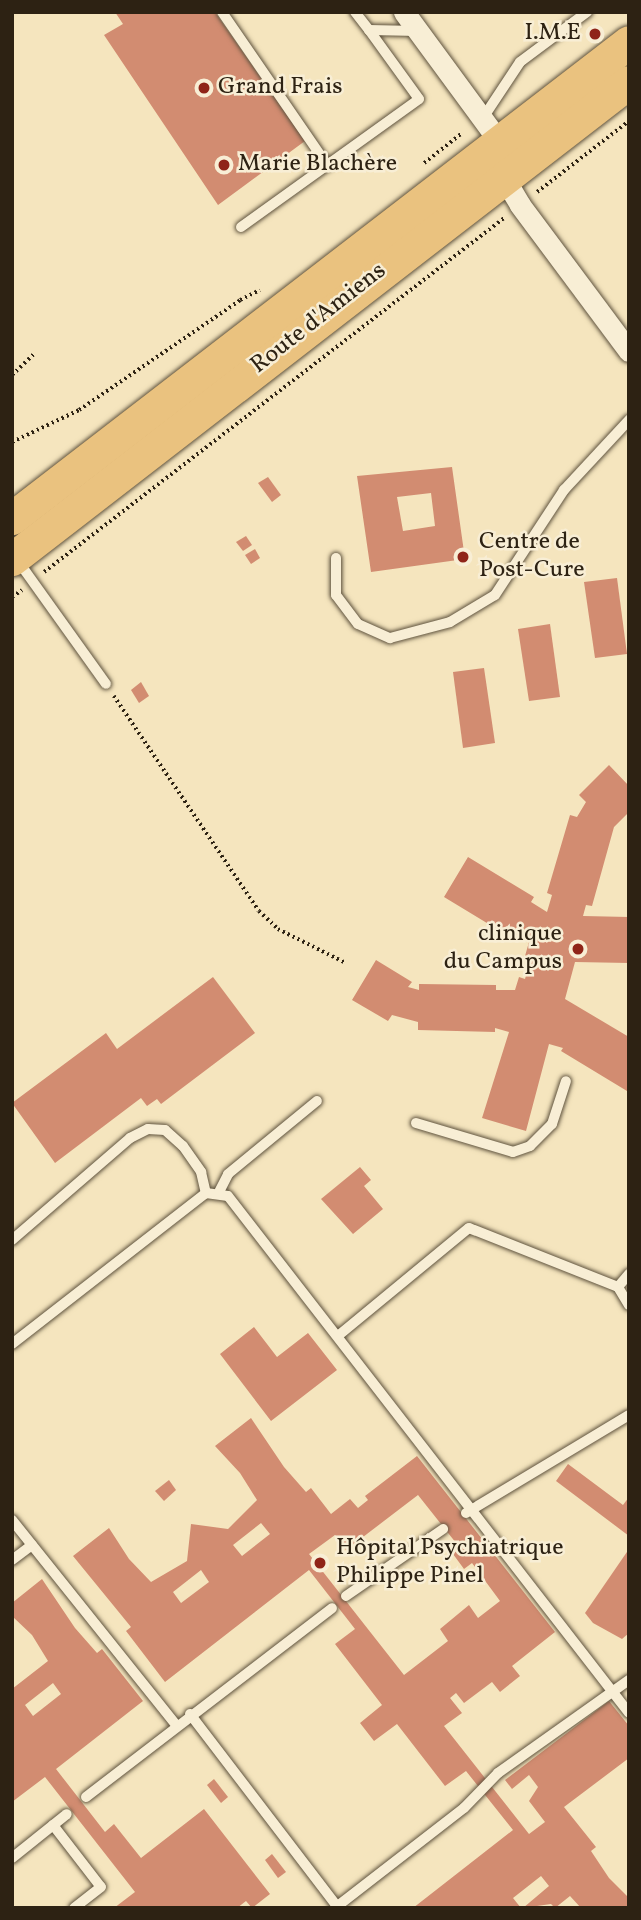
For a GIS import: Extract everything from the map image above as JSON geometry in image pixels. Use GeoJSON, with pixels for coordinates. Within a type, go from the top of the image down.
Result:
{"type":"FeatureCollection","features":[{"type":"Feature","properties":{"kind":"main road","name":"Route d'Amiens"},"geometry":{"type":"LineString","coordinates":[[12,518],[266,320],[490,129],[629,42]]}},
{"type":"Feature","properties":{"kind":"main road","name":"Route d'Amiens"},"geometry":{"type":"LineString","coordinates":[[20,566],[512,192],[629,82]]}},
{"type":"Feature","properties":{"kind":"street"},"geometry":{"type":"LineString","coordinates":[[404,12],[490,129],[512,192],[629,351]]}},
{"type":"Feature","properties":{"kind":"lane"},"geometry":{"type":"LineString","coordinates":[[222,12],[327,165]]}},
{"type":"Feature","properties":{"kind":"lane"},"geometry":{"type":"LineString","coordinates":[[241,227],[419,99],[355,12]]}},
{"type":"Feature","properties":{"kind":"lane"},"geometry":{"type":"LineString","coordinates":[[490,129],[520,62],[587,12]]}},
{"type":"Feature","properties":{"kind":"lane"},"geometry":{"type":"LineString","coordinates":[[369,30],[418,31]]}},
{"type":"Feature","properties":{"kind":"lane"},"geometry":{"type":"LineString","coordinates":[[335,558],[336,595],[358,624],[390,638],[450,622],[495,595],[564,490],[629,420]]}},
{"type":"Feature","properties":{"kind":"lane"},"geometry":{"type":"LineString","coordinates":[[20,566],[106,684]]}},
{"type":"Feature","properties":{"kind":"lane"},"geometry":{"type":"LineString","coordinates":[[416,1124],[513,1152],[530,1146],[552,1124],[566,1081]]}},
{"type":"Feature","properties":{"kind":"lane"},"geometry":{"type":"LineString","coordinates":[[219,1192],[228,1174],[317,1101]]}},
{"type":"Feature","properties":{"kind":"lane"},"geometry":{"type":"LineString","coordinates":[[12,1240],[130,1138],[148,1129],[165,1130],[183,1146],[201,1172],[206,1193]]}},
{"type":"Feature","properties":{"kind":"lane"},"geometry":{"type":"LineString","coordinates":[[12,1343],[206,1193],[219,1192],[235,1205],[339,1335],[468,1513],[629,1713]]}},
{"type":"Feature","properties":{"kind":"lane"},"geometry":{"type":"LineString","coordinates":[[339,1335],[469,1228],[618,1287],[629,1306]]}},
{"type":"Feature","properties":{"kind":"lane"},"geometry":{"type":"LineString","coordinates":[[618,1287],[629,1274]]}},
{"type":"Feature","properties":{"kind":"lane"},"geometry":{"type":"LineString","coordinates":[[468,1513],[629,1415]]}},
{"type":"Feature","properties":{"kind":"lane"},"geometry":{"type":"LineString","coordinates":[[12,1520],[176,1725]]}},
{"type":"Feature","properties":{"kind":"lane"},"geometry":{"type":"LineString","coordinates":[[346,1596],[443,1529]]}},
{"type":"Feature","properties":{"kind":"lane"},"geometry":{"type":"LineString","coordinates":[[12,1560],[32,1545]]}},
{"type":"Feature","properties":{"kind":"lane"},"geometry":{"type":"LineString","coordinates":[[86,1797],[190,1714],[332,1608]]}},
{"type":"Feature","properties":{"kind":"lane"},"geometry":{"type":"LineString","coordinates":[[190,1714],[336,1907],[464,1808],[498,1773],[629,1680]]}},
{"type":"Feature","properties":{"kind":"lane"},"geometry":{"type":"LineString","coordinates":[[12,1858],[67,1814]]}},
{"type":"Feature","properties":{"kind":"lane"},"geometry":{"type":"LineString","coordinates":[[53,1825],[101,1887],[74,1908]]}},
{"type":"Feature","properties":{"kind":"path"},"geometry":{"type":"LineString","coordinates":[[12,597],[20,566],[512,192],[629,121]]}},
{"type":"Feature","properties":{"kind":"path"},"geometry":{"type":"LineString","coordinates":[[12,442],[79,410],[240,300],[266,320]]}},
{"type":"Feature","properties":{"kind":"path"},"geometry":{"type":"LineString","coordinates":[[12,375],[35,353]]}},
{"type":"Feature","properties":{"kind":"path"},"geometry":{"type":"LineString","coordinates":[[106,684],[259,911],[278,929],[346,963]]}},
{"type":"Feature","properties":{"kind":"building","name":"Grand Frais"},"geometry":{"type":"Polygon","coordinates":[[[115,12],[215,12],[305,141],[218,205],[104,35],[123,24],[115,12]]]}},
{"type":"Feature","properties":{"kind":"building"},"geometry":{"type":"Polygon","coordinates":[[[452,467],[465,559],[371,572],[357,476],[452,467]],[[431,493],[397,497],[403,531],[435,526],[431,493]]]}},
{"type":"Feature","properties":{"kind":"building"},"geometry":{"type":"Polygon","coordinates":[[[268,477],[281,495],[272,502],[258,483],[268,477]]]}},
{"type":"Feature","properties":{"kind":"building"},"geometry":{"type":"Polygon","coordinates":[[[246,536],[252,545],[243,551],[236,542],[246,536]]]}},
{"type":"Feature","properties":{"kind":"building"},"geometry":{"type":"Polygon","coordinates":[[[255,549],[260,558],[251,564],[245,555],[255,549]]]}},
{"type":"Feature","properties":{"kind":"building"},"geometry":{"type":"Polygon","coordinates":[[[617,578],[627,654],[595,658],[584,582],[617,578]]]}},
{"type":"Feature","properties":{"kind":"building"},"geometry":{"type":"Polygon","coordinates":[[[550,624],[560,697],[529,701],[518,629],[550,624]]]}},
{"type":"Feature","properties":{"kind":"building"},"geometry":{"type":"Polygon","coordinates":[[[484,668],[495,743],[463,748],[453,672],[484,668]]]}},
{"type":"Feature","properties":{"kind":"building"},"geometry":{"type":"Polygon","coordinates":[[[141,682],[149,696],[139,703],[131,690],[141,682]]]}},
{"type":"Feature","properties":{"kind":"building","name":"clinique du Campus"},"geometry":{"type":"Polygon","coordinates":[[[609,765],[629,786],[629,812],[614,827],[592,906],[586,905],[583,916],[629,917],[629,963],[575,962],[565,999],[629,1037],[629,1088],[627,1091],[561,1051],[563,1048],[549,1044],[526,1131],[482,1118],[509,1032],[495,1028],[495,1032],[418,1030],[418,1022],[392,1015],[388,1021],[352,1000],[376,960],[412,982],[408,987],[419,990],[419,984],[496,985],[496,990],[515,990],[519,977],[525,979],[531,958],[525,956],[529,942],[513,933],[510,937],[444,897],[468,857],[534,897],[531,902],[547,912],[552,895],[547,893],[570,815],[577,817],[586,802],[579,795],[609,765]]]}},
{"type":"Feature","properties":{"kind":"building"},"geometry":{"type":"Polygon","coordinates":[[[213,977],[255,1033],[161,1104],[157,1099],[147,1106],[141,1098],[55,1163],[12,1103],[106,1033],[117,1049],[213,977]]]}},
{"type":"Feature","properties":{"kind":"building"},"geometry":{"type":"Polygon","coordinates":[[[360,1167],[371,1180],[364,1186],[383,1209],[353,1234],[321,1199],[360,1167]]]}},
{"type":"Feature","properties":{"kind":"building"},"geometry":{"type":"Polygon","coordinates":[[[254,1327],[277,1357],[308,1333],[337,1370],[271,1421],[220,1354],[254,1327]]]}},
{"type":"Feature","properties":{"kind":"building"},"geometry":{"type":"Polygon","coordinates":[[[251,1418],[284,1467],[306,1492],[311,1488],[331,1514],[350,1499],[358,1508],[368,1500],[365,1496],[417,1456],[555,1632],[512,1666],[520,1676],[500,1692],[492,1682],[464,1703],[456,1693],[450,1698],[462,1713],[444,1726],[529,1834],[545,1822],[529,1801],[538,1787],[529,1775],[512,1789],[505,1780],[609,1701],[629,1726],[629,1758],[564,1807],[596,1847],[591,1851],[609,1878],[629,1898],[629,1908],[581,1908],[570,1896],[555,1908],[551,1904],[523,1908],[549,1886],[541,1876],[513,1898],[521,1908],[413,1908],[513,1830],[466,1771],[445,1786],[397,1724],[374,1741],[360,1723],[382,1705],[335,1644],[355,1629],[309,1570],[165,1682],[126,1631],[131,1627],[73,1556],[109,1528],[129,1559],[151,1582],[187,1561],[191,1524],[228,1529],[257,1500],[240,1473],[215,1446],[251,1418]],[[418,1495],[346,1550],[335,1535],[309,1554],[404,1675],[448,1641],[440,1629],[469,1605],[478,1618],[500,1601],[472,1563],[464,1569],[453,1554],[460,1548],[418,1495]],[[261,1523],[233,1545],[242,1556],[270,1534],[261,1523]],[[201,1570],[173,1592],[181,1603],[209,1582],[201,1570]]]}},
{"type":"Feature","properties":{"kind":"building"},"geometry":{"type":"Polygon","coordinates":[[[568,1464],[623,1505],[629,1497],[629,1536],[556,1481],[568,1464]]]}},
{"type":"Feature","properties":{"kind":"building"},"geometry":{"type":"Polygon","coordinates":[[[169,1480],[176,1490],[164,1501],[155,1491],[169,1480]]]}},
{"type":"Feature","properties":{"kind":"building"},"geometry":{"type":"Polygon","coordinates":[[[629,1549],[629,1633],[622,1639],[593,1623],[585,1613],[629,1549]]]}},
{"type":"Feature","properties":{"kind":"building"},"geometry":{"type":"Polygon","coordinates":[[[42,1579],[75,1628],[97,1653],[102,1649],[143,1701],[56,1769],[105,1832],[114,1824],[141,1858],[204,1809],[270,1894],[252,1908],[246,1901],[237,1908],[114,1908],[135,1892],[45,1777],[12,1802],[12,1689],[48,1661],[32,1635],[12,1616],[12,1603],[42,1579]],[[53,1683],[25,1705],[33,1716],[61,1694],[53,1683]]]}},
{"type":"Feature","properties":{"kind":"building"},"geometry":{"type":"Polygon","coordinates":[[[214,1779],[228,1797],[221,1803],[207,1785],[214,1779]]]}},
{"type":"Feature","properties":{"kind":"building"},"geometry":{"type":"Polygon","coordinates":[[[272,1854],[286,1872],[278,1878],[265,1860],[272,1854]]]}},
{"type":"Feature","properties":{"kind":"place","name":"I.M.E"},"geometry":{"type":"Point","coordinates":[595,34]}},
{"type":"Feature","properties":{"kind":"place","name":"Grand Frais"},"geometry":{"type":"Point","coordinates":[204,88]}},
{"type":"Feature","properties":{"kind":"place","name":"Marie Blachère"},"geometry":{"type":"Point","coordinates":[224,165]}},
{"type":"Feature","properties":{"kind":"place","name":"Centre de Post-Cure"},"geometry":{"type":"Point","coordinates":[463,557]}},
{"type":"Feature","properties":{"kind":"place","name":"clinique du Campus"},"geometry":{"type":"Point","coordinates":[578,949]}},
{"type":"Feature","properties":{"kind":"place","name":"Hôpital Psychiatrique Philippe Pinel"},"geometry":{"type":"Point","coordinates":[320,1563]}}]}
